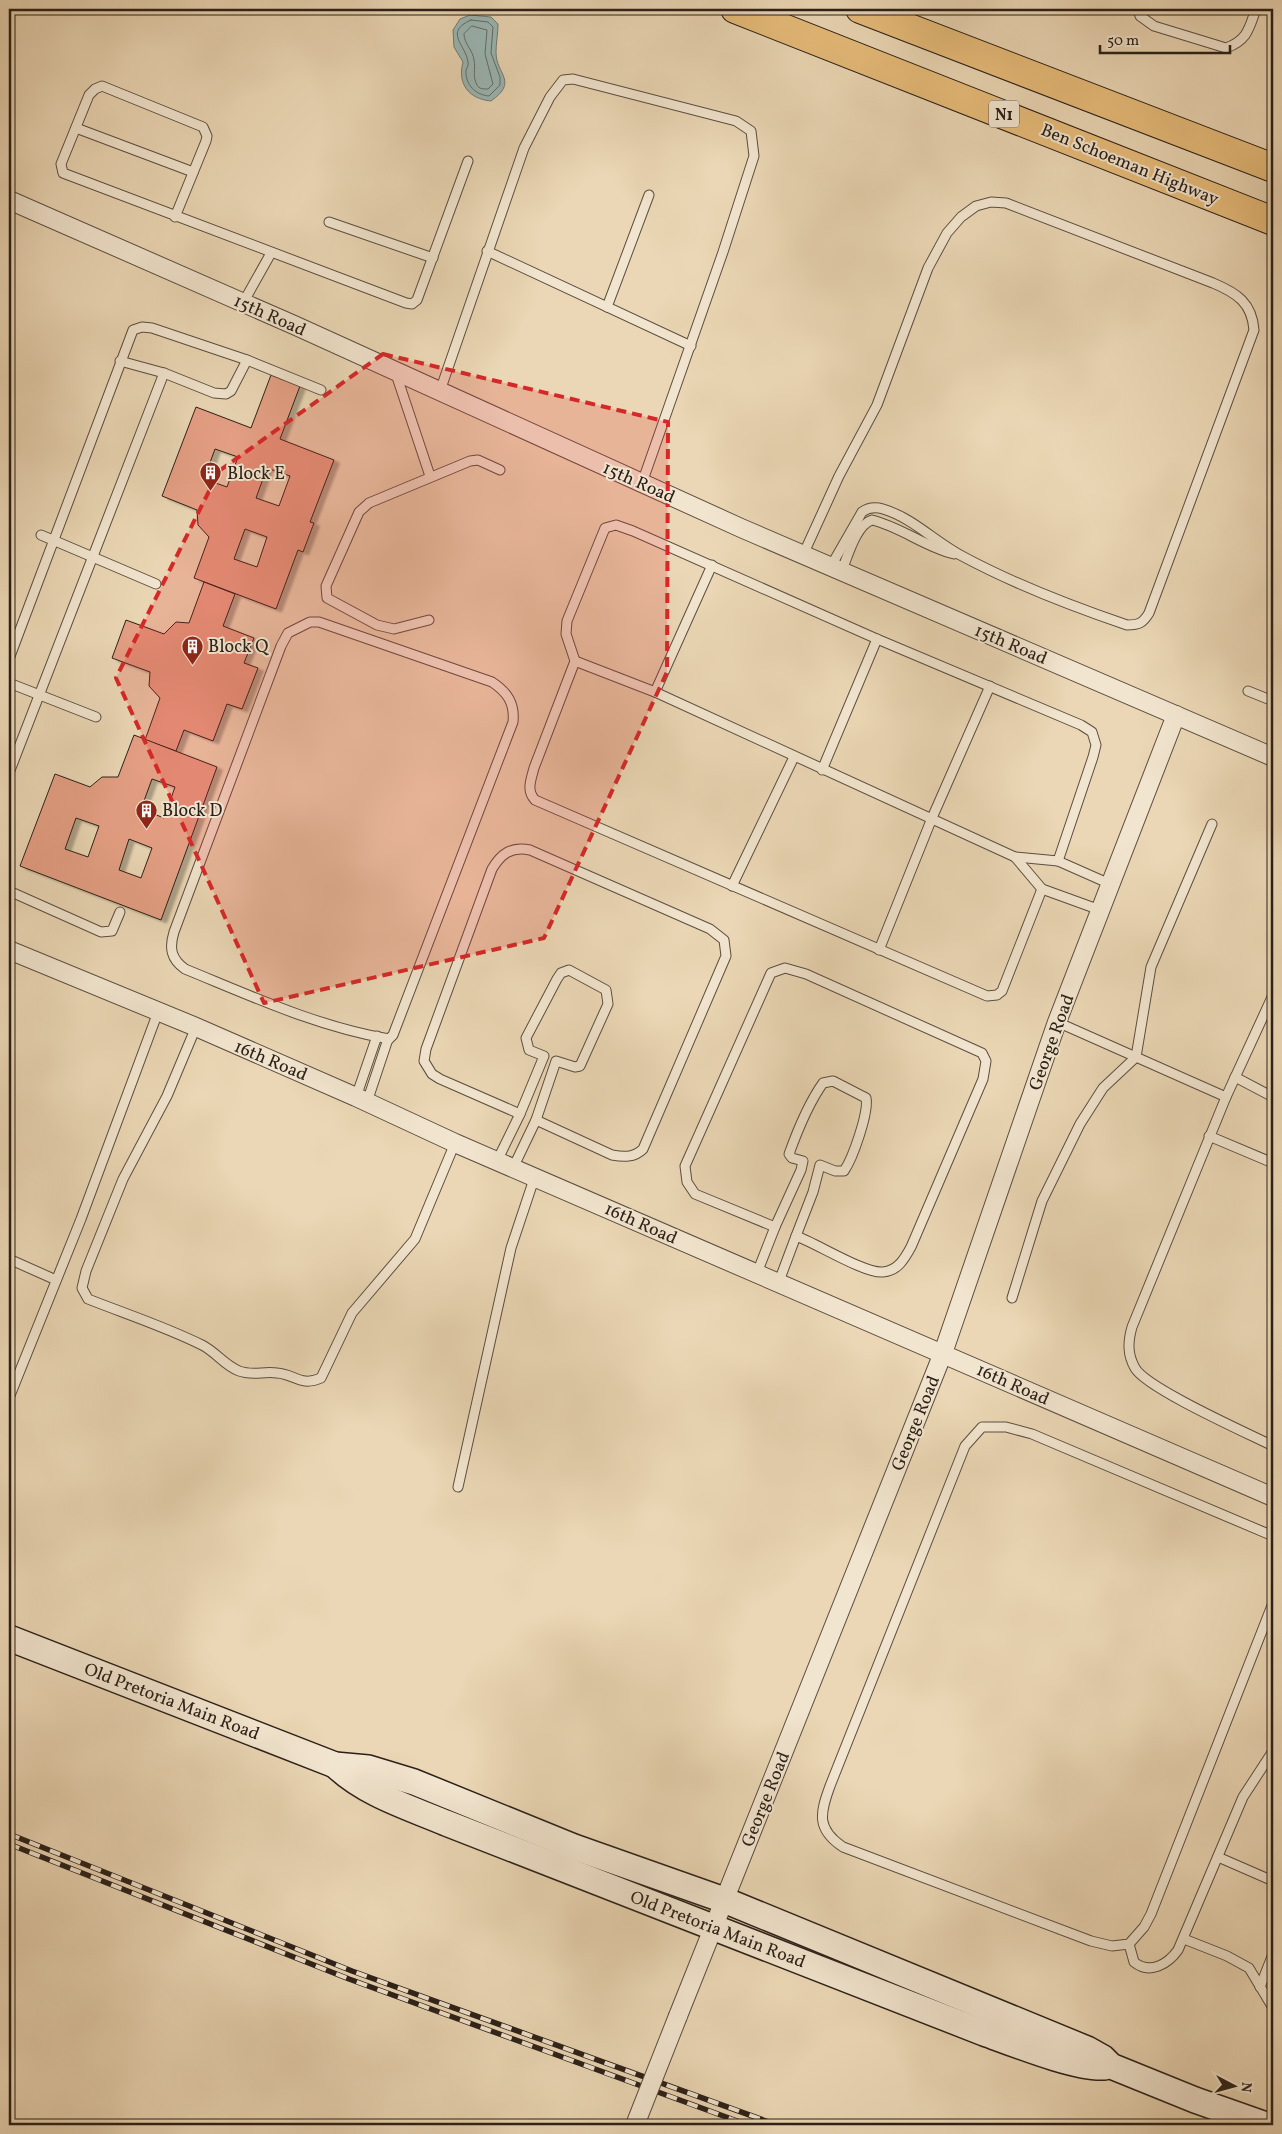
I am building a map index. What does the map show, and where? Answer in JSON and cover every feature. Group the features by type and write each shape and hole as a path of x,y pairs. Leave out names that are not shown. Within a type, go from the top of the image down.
{"highway":[{"name":"Ben Schoeman Highway","path":"735,9 1273,221"},
{"path":"860,9 1273,168"}],"main road":[{"name":"Old Pretoria Main Road","path":"9,1638 335,1765 368,1768 414,1782 574,1847 724,1900 1087,2049 1103,2058 1112,2066 1195,2100 1266,2125"},
{"name":"Old Pretoria Main Road","path":"335,1765 352,1780 366,1788 428,1815 984,2033 1061,2059 1098,2067 1112,2066"}],"street":[{"name":"15th Road","path":"9,200 440,391 642,484 803,555 1273,757"},
{"name":"George Road","path":"636,2125 943,1353 1057,1022 1176,715"},
{"name":"16th Road","path":"9,950 196,1027 497,1162 535,1176 778,1284 943,1353 1273,1497"}],"lane":[{"path":"1138,9 1140,16 1154,26 1226,48 1238,43 1247,34 1256,9"},
{"path":"440,391 524,148 550,97 563,80 573,79 736,121 751,131 754,156 691,346 642,484"},
{"path":"175,216 206,141 207,136 203,128 102,86 95,89 89,95 61,164 63,173 271,253 406,303 412,304 417,300 468,161"},
{"path":"76,128 193,172"},
{"path":"607,307 648,195"},
{"path":"803,555 839,476 877,405 928,268 947,233 961,217 976,206 991,202 1006,204 1213,282 1240,296 1249,307 1254,330 1149,613 1144,621 1137,625 1127,625 1046,594 962,556 904,517 882,508 871,508 862,512 855,521 836,568"},
{"path":"329,222 433,258"},
{"path":"487,251 691,346"},
{"path":"243,303 271,253"},
{"path":"9,659 131,332 136,328 146,326 247,360 321,390"},
{"path":"120,361 164,373 214,392 226,394 231,391 247,360"},
{"path":"395,371 430,476"},
{"path":"9,773 164,373"},
{"path":"429,620 394,629 377,625 327,598 326,586 358,512 369,503 430,476 470,461 478,460 500,470"},
{"path":"836,568 865,524 872,520 886,524 942,551 962,556"},
{"path":"1042,889 1008,980 1002,991 997,995 987,996 542,804 530,794 529,786 534,768 575,661 566,634 567,621 606,528 616,525 712,565 877,639 1081,725 1092,732 1095,739 1093,757 1058,861"},
{"path":"41,535 156,584"},
{"path":"655,692 712,565"},
{"path":"362,1100 388,1038 393,1035 513,722 514,714 508,695 492,682 328,625 310,622 288,633 281,646 174,932 171,945 172,953 175,960 185,969 284,1010 388,1038"},
{"path":"822,770 877,639"},
{"path":"575,661 655,692 1015,857 1058,861 1110,884"},
{"path":"9,683 96,717"},
{"path":"879,950 932,818 990,686"},
{"path":"1248,691 1273,701"},
{"path":"732,886 794,757"},
{"path":"1012,1298 1042,1201 1080,1124 1104,1088 1136,1057 1151,967 1212,824"},
{"path":"520,1114 440,1079 432,1074 424,1061 426,1049 492,869 502,854 520,848 530,850 710,929 719,935 726,947 726,956 657,1120 649,1138 638,1154 612,1155 536,1120"},
{"path":"1015,857 1042,889 1100,910"},
{"path":"9,890 101,932 112,931 120,912"},
{"path":"775,1228 695,1194 687,1182 685,1171 686,1161 771,973 785,968 806,974 982,1053 986,1061 983,1079 911,1247 900,1264 887,1271 880,1272 844,1259 796,1236"},
{"path":"569,970 606,990 608,999 580,1066 575,1067 544,1056 529,1050 526,1038 561,973 569,970"},
{"path":"1273,995 1209,1136 1132,1327 1128,1342 1135,1368 1153,1385 1273,1446"},
{"path":"9,1398 158,1012"},
{"path":"1057,1022 1226,1097"},
{"path":"196,1027 167,1096 123,1179 86,1271 82,1288 88,1299 204,1346 220,1360 239,1371 250,1374 277,1373 310,1382 321,1378 352,1313 415,1239 455,1143"},
{"path":"362,1100 377,1036"},
{"path":"497,1162 520,1114 544,1056"},
{"path":"514,1168 536,1120 556,1061"},
{"path":"1235,1077 1273,1096"},
{"path":"833,1081 860,1093 866,1098 867,1104 851,1158 844,1171 835,1172 820,1165 803,1161 790,1156 793,1142 823,1083 833,1081"},
{"path":"1209,1136 1273,1163"},
{"path":"756,1273 798,1180 803,1161"},
{"path":"778,1284 813,1192 820,1165"},
{"path":"458,1487 511,1248 535,1176"},
{"path":"9,1259 56,1280"},
{"path":"1273,1536 1032,1434 1006,1427 982,1427 965,1446 830,1786 822,1812 824,1826 831,1838 843,1847 1091,1942 1112,1946 1129,1944 1140,1932 1151,1914 1273,1603"},
{"path":"1129,1944 1134,1962 1145,1968 1154,1968 1169,1961 1184,1939 1243,1797 1273,1751"},
{"path":"1218,1856 1273,1881"},
{"path":"1184,1939 1240,1961 1254,1974 1260,1988 1273,2008"},
{"path":"1260,1988 1273,1954"}],"highlighted area":[{"path":"383,354 668,422 667,672 544,938 264,1003 116,678 219,471"}],"water":[{"path":"470,15 491,17 498,24 496,52 505,83 504,88 491,101 483,100 466,89 462,77 463,62 454,47 453,30 460,19"}],"building":[{"name":"Block E","path":"271,375 300,386 280,439 334,460 310,522 314,523 303,552 298,550 276,609 194,578 209,537 198,525 197,510 162,496 196,407 251,428","holes":["215,449 238,457 227,487 204,479","267,468 290,476 279,506 256,498","245,529 267,537 257,567 234,559"]},
{"name":"Block Q","path":"204,582 235,594 223,626 254,638 244,663 258,668 242,709 227,704 213,741 184,730 176,751 145,740 160,698 149,686 150,672 112,658 126,620 164,634 176,622 189,623"},
{"name":"Block D","path":"134,735 217,767 161,920 20,866 55,774 90,787 102,777 118,777","holes":["152,779 175,787 164,818 141,809","76,818 99,826 88,857 65,849","129,839 152,848 141,878 119,870"]}],"railway":[{"path":"9,1834 352,1971 777,2125"},
{"path":"9,1844 349,1979 748,2125"}],"place":[{"name":"Block E","path":"211,492"},
{"name":"Block Q","path":"192,665"},
{"name":"Block D","path":"146,829"}]}
